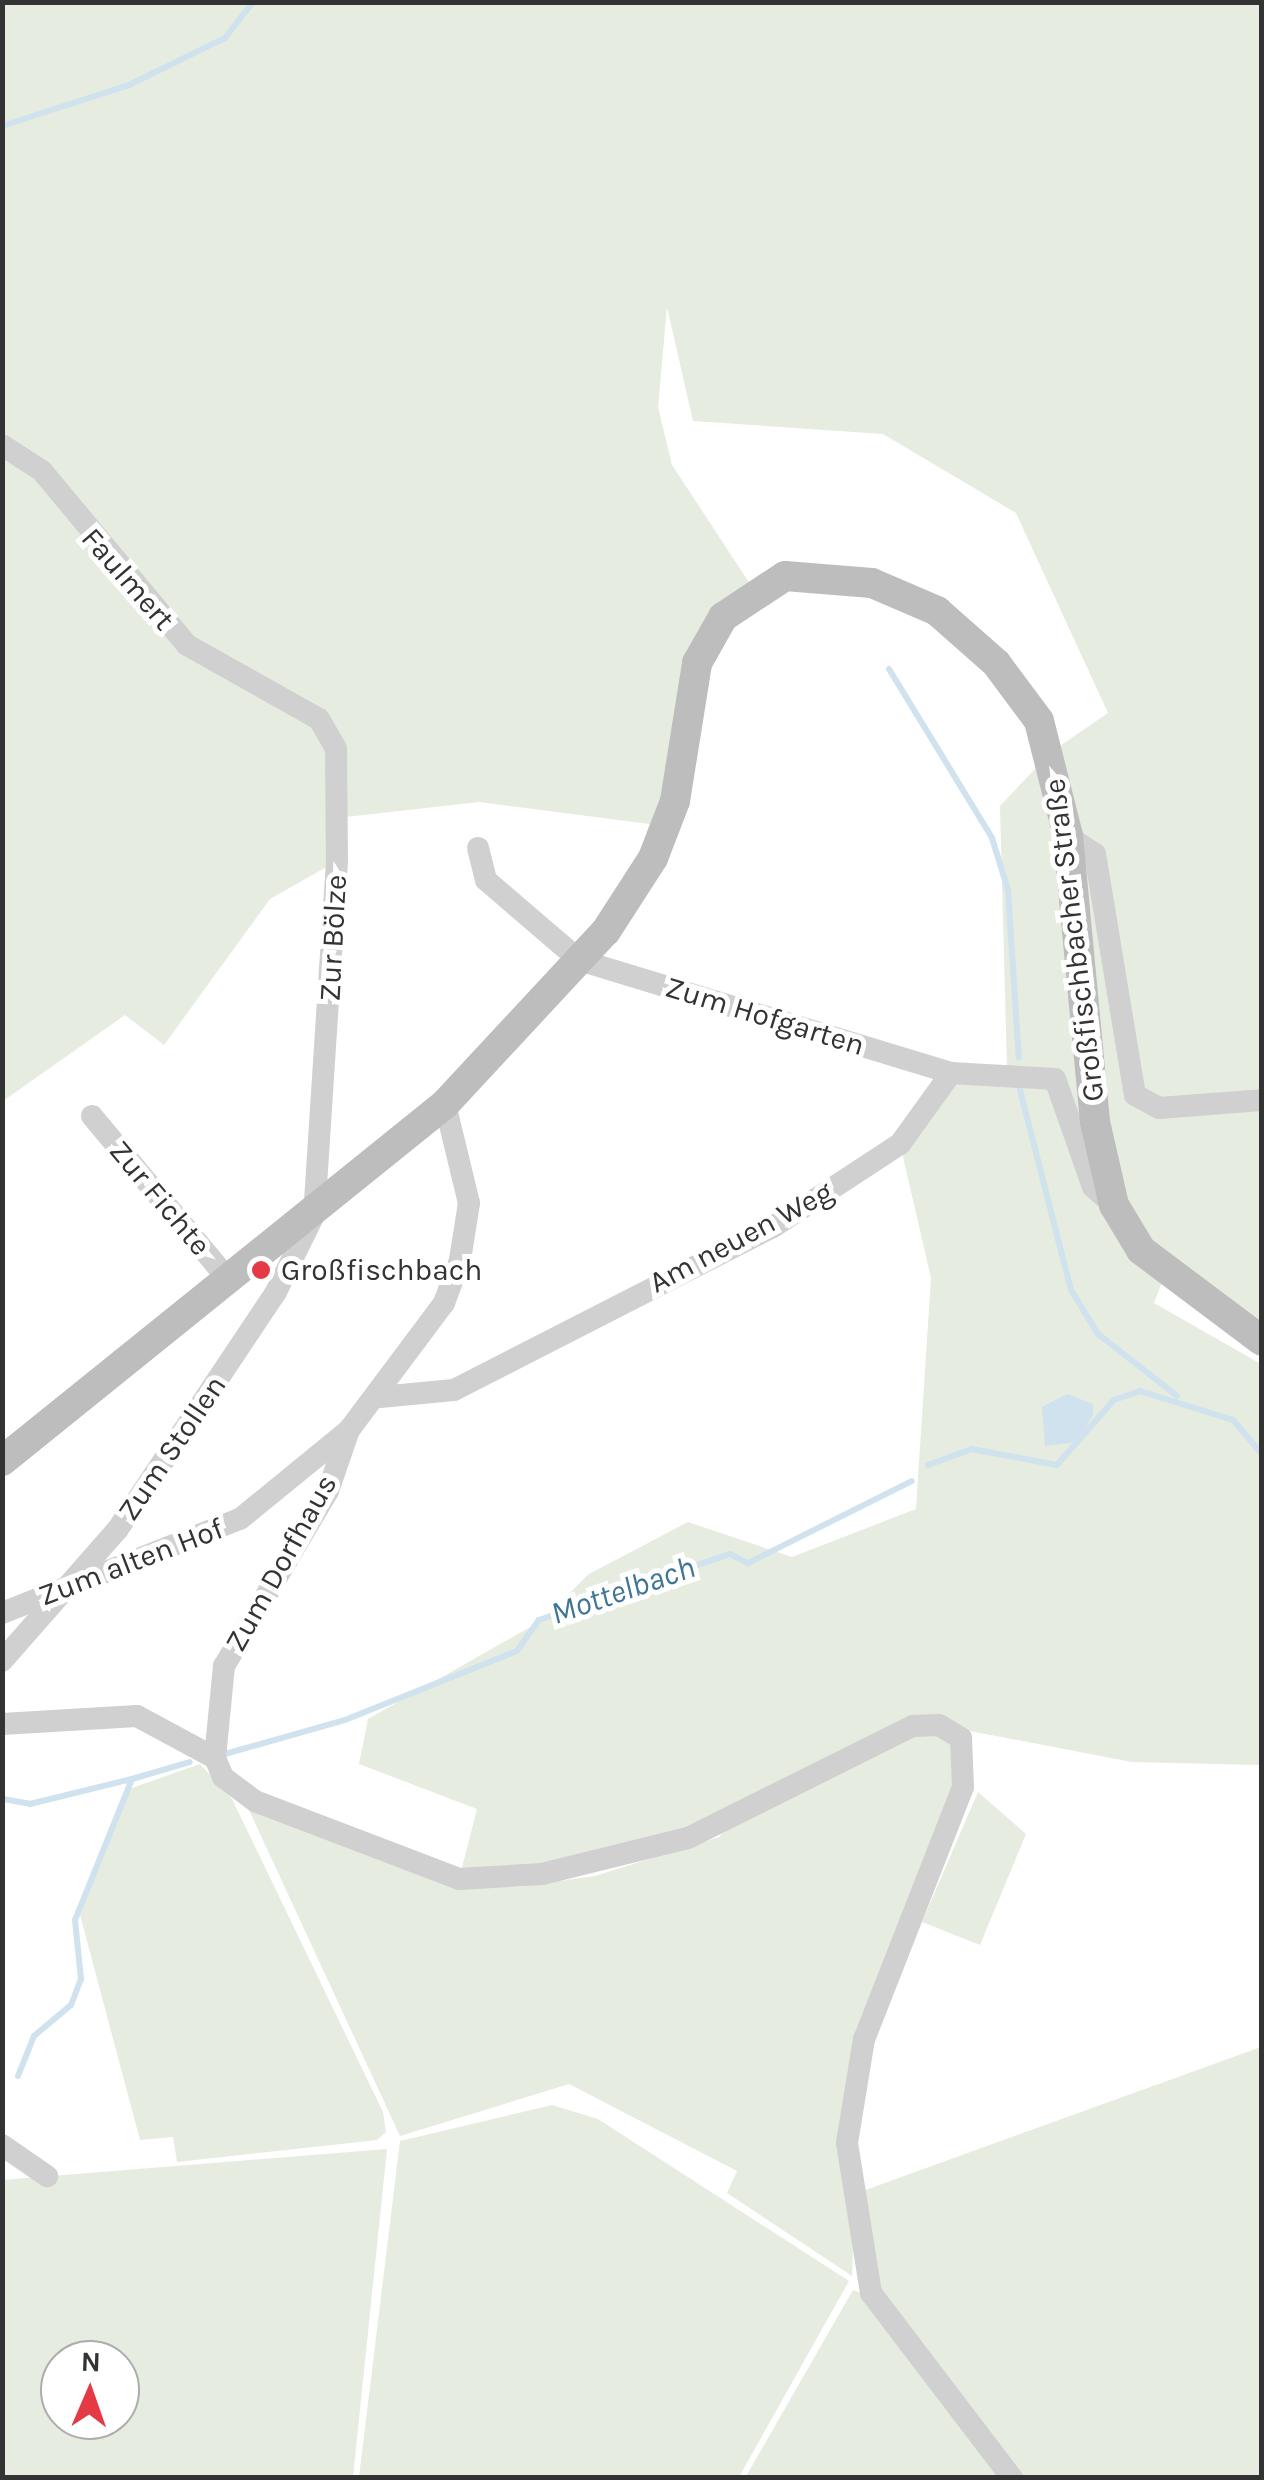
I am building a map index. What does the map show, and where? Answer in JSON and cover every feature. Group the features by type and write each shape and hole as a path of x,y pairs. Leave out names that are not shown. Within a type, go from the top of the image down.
{"main road":[{"name":"Großfischbacher Straße","path":"2,1461 314,1215 445,1104 578,960 653,858 674,801 697,663 723,616 784,576 872,583 937,611 996,663 1039,721 1068,836 1095,1122 1114,1205 1142,1250 1262,1340"}],"street":[{"name":"Faulmert","path":"2,445 42,471 187,645 274,690"},
{"name":"Zur Bölze","path":"274,690 319,719 336,749 314,1215"},
{"path":"1068,836 1094,854 1135,1095 1159,1108 1262,1100"},
{"path":"478,848 486,880 578,960"},
{"name":"Zum Hofgarten","path":"578,960 951,1073"},
{"path":"951,1073 1055,1079 1093,1187 1114,1205"},
{"name":"Am neuen Weg","path":"380,1397 454,1390 773,1226 900,1144 951,1073"},
{"name":"Zum Dorfhaus","path":"215,1758 224,1666 328,1491 348,1430 380,1397 444,1304 460,1260 469,1203 445,1104"},
{"name":"Zur Fichte","path":"92,1116 228,1279"},
{"name":"Zum Stollen","path":"2,1661 117,1530 276,1292 314,1215"},
{"name":"Zum alten Hof","path":"2,1613 240,1519 348,1430"},
{"path":"2,1724 137,1716 215,1758 255,1800 459,1878 542,1874 688,1838 913,1726 939,1725 961,1738 963,1787 864,2039 847,2144 871,2293 1012,2478"},
{"path":"2,2145 47,2176"}],"shaded area":[{"path":"3,3 1261,3 1261,1329 1169,1264 1154,1303 1261,1364 1261,1765 1132,1762 939,1725 688,1838 459,1879 477,1809 359,1764 368,1719 541,1621 589,1574 688,1522 792,1557 916,1509 931,1278 900,1144 951,1073 1007,1069 1000,806 1051,752 1108,713 1016,513 883,434 693,421 667,307 658,407 672,465 756,593 723,617 665,826 479,802 337,818 337,861 270,899 164,1045 125,1015 3,1101"},
{"path":"932,1734 949,1740 959,1771 860,2038 852,2276 727,2193 737,2171 569,2084 400,2136 249,1810 516,1887 595,1876 719,1837 734,1820 890,1741"},
{"path":"200,1764 232,1799 383,2112 386,2132 377,2140 177,2162 173,2137 140,2140 79,1911 129,1789"},
{"path":"978,1792 1026,1834 980,1945 922,1922"},
{"path":"1261,2047 1261,2477 1022,2477 876,2284 860,2192"},
{"path":"552,2105 598,2119 849,2281 739,2477 359,2477 400,2141"},
{"path":"387,2149 353,2477 3,2477 2,2180"},
{"path":"853,2290 864,2294 1005,2478 745,2478"}],"water":[{"path":"1067,1394 1093,1404 1093,1415 1077,1442 1045,1446 1042,1407"}],"waterway":[{"path":"2,126 129,85 225,38 253,2"},
{"path":"889,669 992,838 1008,890 1019,1058"},
{"path":"1020,1090 1071,1290 1098,1334 1177,1396"},
{"name":"Mottelbach","path":"928,1465 972,1449 1057,1465 1114,1400 1140,1391 1233,1420 1262,1454"},
{"name":"Mottelbach","path":"225,1754 345,1720 517,1651 539,1620 730,1554 748,1563 912,1481"},
{"name":"Mottelbach","path":"18,2076 34,2036 71,2005 81,1979 75,1920 132,1779 190,1762"},
{"path":"3,1799 30,1804 132,1779"}],"place":[{"name":"Großfischbach","path":"261,1270"}]}
